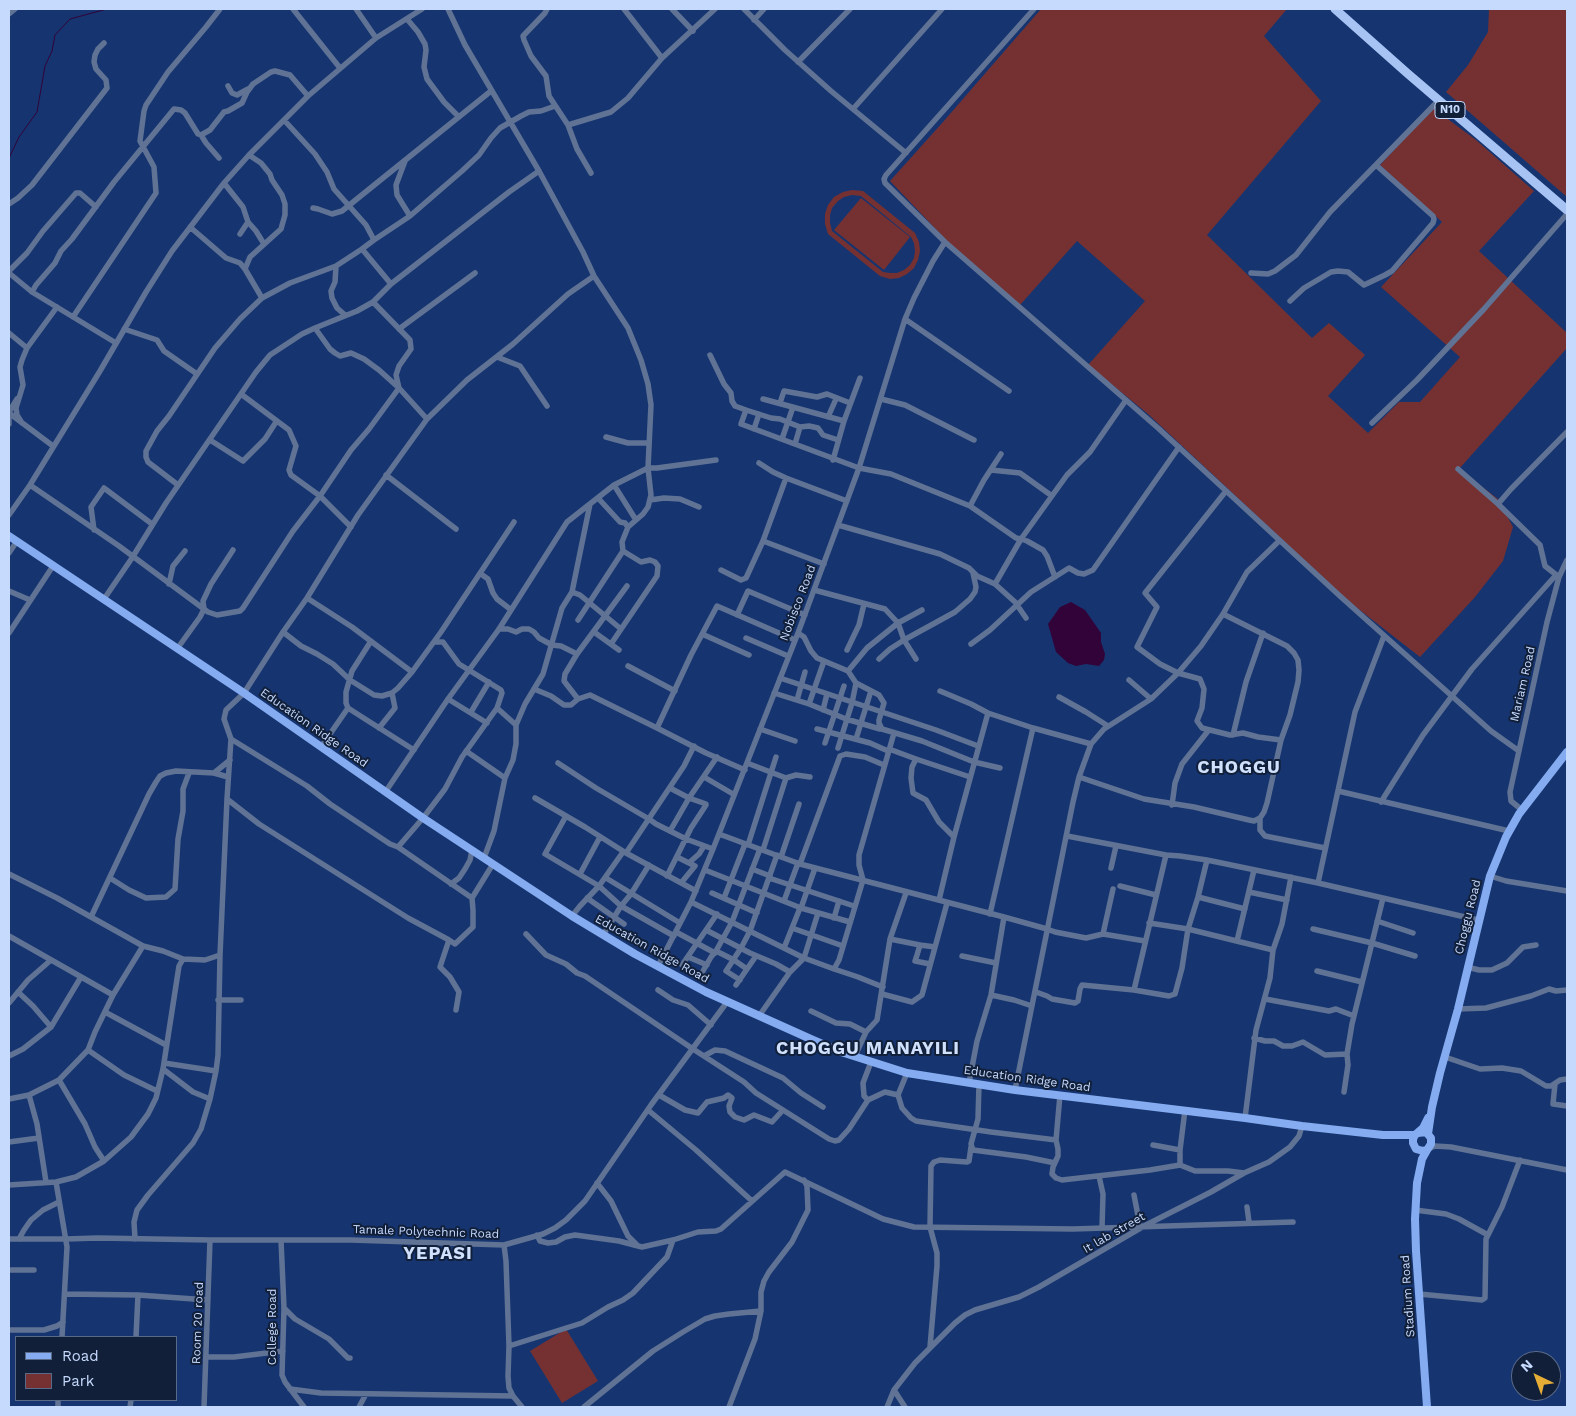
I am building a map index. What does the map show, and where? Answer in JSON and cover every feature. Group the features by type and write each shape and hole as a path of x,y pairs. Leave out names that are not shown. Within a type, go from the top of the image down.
{"highway":[{"name":"N10","path":"1335,9 1567,210"}],"main road":[{"name":"Education Ridge Road","path":"9,536 244,693 423,818 572,916 658,966 727,1002 827,1046 907,1074 1015,1090 1302,1126 1384,1135 1416,1134"},
{"name":"Choggu Road","path":"1416,1134 1423,1128 1432,1107 1490,876 1509,831 1522,810 1567,752"},
{"name":"Choggu Road","path":"1430,1136 1432,1107"},
{"path":"1423,1132 1430,1136 1431,1144 1427,1149 1423,1151 1415,1148 1413,1139 1416,1134 1423,1132"},
{"name":"Education Ridge Road","path":"1384,1135 1405,1141 1415,1148"},
{"name":"Stadium Road","path":"1415,1148 1417,1183 1415,1210 1416,1251 1427,1407"},
{"name":"Stadium Road","path":"1417,1183 1423,1155 1427,1149"}],"street":[{"path":"9,14 15,9"},
{"path":"73,317 155,196 154,167 142,147 140,137 144,111 168,72 220,9"},
{"path":"293,9 340,68"},
{"path":"356,9 376,38"},
{"path":"9,513 30,485 146,292 190,227 224,183 308,96 376,38 422,9"},
{"path":"448,9 465,45 539,171 594,276 628,328 648,384 651,405 648,468 651,495 648,507 628,527 622,542 623,552 578,620"},
{"path":"546,9 545,13 523,36 531,56 546,76 549,96 568,125 577,150 590,173"},
{"path":"624,9 662,58"},
{"path":"672,9 693,31"},
{"path":"568,125 611,112 628,98 662,58 715,9"},
{"path":"744,9 830,91 906,153"},
{"path":"754,20 764,9"},
{"path":"798,62 850,9"},
{"path":"853,108 942,9"},
{"path":"1034,9 886,175 885,183 946,242 1179,447 1384,636 1491,731 1519,751"},
{"path":"407,19 425,44 424,67 427,79 444,102 459,117"},
{"path":"9,204 32,184 107,88 106,80 96,69 94,62 94,55 104,43"},
{"path":"201,135 210,130 224,112 242,103 253,84 275,71 290,75 308,96"},
{"path":"228,86 232,93 237,95 250,88"},
{"path":"313,208 332,214 338,213 350,206 491,92"},
{"path":"1251,273 1268,274 1296,255 1330,212 1439,100"},
{"path":"178,485 148,462 146,451 215,348 240,319 262,298 290,284 336,266 410,216 479,155 500,128 529,112 541,111 555,106"},
{"path":"32,292 55,263 61,251 72,240 170,113 178,109 185,113 198,134 201,135 219,158"},
{"path":"284,120 315,154 327,172 334,189 366,225 374,240"},
{"path":"245,269 250,257 281,229 285,215 285,204 282,195 270,174 261,163 249,155"},
{"path":"405,161 396,185 397,195 410,216"},
{"path":"1290,301 1304,288 1331,272 1348,272 1364,285 1385,275 1392,271 1433,223 1433,216 1376,166"},
{"path":"104,600 178,485 256,372 270,355 302,334 357,311 373,302 392,284 479,215 539,171"},
{"path":"224,183 243,207 248,222 264,244"},
{"path":"96,207 80,193 76,192 27,253 9,272 32,292 116,343"},
{"path":"1372,423 1417,380 1484,309 1567,214"},
{"path":"240,234 248,222"},
{"path":"190,227 226,258 240,263 262,298"},
{"name":"Nobisco Road","path":"658,966 691,902 703,869 714,849 798,633 859,468 905,319 914,298 946,242"},
{"path":"362,249 392,284"},
{"path":"336,266 335,282 331,291 332,298 337,308 345,315"},
{"path":"399,329 475,273"},
{"path":"135,1239 134,1222 137,1210 193,1143 201,1129 216,1071 231,739 224,715 226,710 244,693 351,527 427,419 467,380 568,294 594,276"},
{"path":"30,485 119,546 132,558 204,609 217,615 240,611 293,531 320,496 351,450 369,430 399,388 396,375 411,350 410,340 373,302"},
{"path":"22,423 16,411 23,385 20,367 27,348 56,307"},
{"path":"905,319 1009,391"},
{"path":"315,328 335,353 340,356 351,353 364,358 399,388 427,419"},
{"path":"124,329 156,340 164,352 197,374"},
{"path":"9,333 27,348"},
{"path":"710,355 724,384 731,393 735,406 800,427 818,428 823,435 838,440"},
{"path":"496,357 520,366 547,406"},
{"path":"833,460 844,421 860,378"},
{"path":"780,403 784,390 817,397 827,394 850,403"},
{"path":"241,394 289,430 296,446 289,470 291,476 320,496 351,527"},
{"path":"9,424 9,414 14,403 19,398"},
{"path":"763,399 844,421"},
{"path":"828,417 836,399"},
{"path":"881,399 904,405 974,440"},
{"path":"994,584 1021,539 1067,476 1090,452 1126,400"},
{"path":"782,439 793,406"},
{"path":"746,410 741,424 833,460 859,468 891,474 970,506 1016,538 1027,540 1043,550 1055,577"},
{"path":"9,414 53,446"},
{"path":"754,429 759,414"},
{"path":"210,440 243,461 265,439 276,422"},
{"path":"794,444 800,427"},
{"path":"1498,504 1567,432"},
{"path":"606,437 628,443 649,443"},
{"path":"971,644 990,630 1031,592 1069,568 1084,574 1094,570 1179,447"},
{"path":"970,506 1001,454"},
{"path":"386,791 448,699 499,629 567,522 614,485 648,468 716,460"},
{"path":"760,463 786,478 847,500"},
{"path":"1381,802 1423,735 1483,656 1557,576 1546,566 1540,545 1498,504 1458,469"},
{"path":"991,470 1020,473 1052,496"},
{"path":"386,475 456,529"},
{"path":"721,570 741,580 746,578 763,540 786,478"},
{"path":"614,485 636,520"},
{"path":"94,530 91,507 104,488 152,524"},
{"path":"1226,491 1144,593 1157,607 1138,647 1160,664 1178,673 1200,679 1204,690 1197,721 1202,728 1208,731 1233,735 1243,733 1281,740"},
{"path":"598,498 620,522 625,523 628,527"},
{"path":"650,500 664,498 680,499 699,508"},
{"path":"484,858 494,831 505,778 516,744 516,725 525,704 542,674 562,608 572,592 590,504"},
{"path":"283,632 301,646 333,664 350,680 374,695 382,696 392,693 412,672 442,632 514,522"},
{"path":"838,525 940,554 994,584 1017,604 1026,618"},
{"path":"763,540 824,564"},
{"path":"1015,1090 1079,777 1091,744 1108,726 1151,699 1178,673 1201,646 1224,614 1247,572 1279,540"},
{"path":"9,553 17,541"},
{"path":"177,649 200,617 204,609 203,602 211,584 233,550"},
{"path":"169,584 173,566 185,551"},
{"path":"611,644 657,576 658,566 655,562 650,560 640,562 623,552"},
{"name":"Mariam Road","path":"1522,810 1510,801 1510,792 1557,576 1567,560"},
{"path":"9,633 53,566"},
{"path":"879,659 904,640 955,612 970,599 976,587 973,573"},
{"path":"481,574 488,579 497,599 510,609"},
{"path":"578,698 564,681 564,674 627,586"},
{"path":"814,590 885,609 898,623 904,640 916,659"},
{"path":"9,591 30,600"},
{"path":"737,615 748,591 805,614"},
{"path":"572,592 580,595 621,629"},
{"path":"307,598 371,641 412,672"},
{"path":"847,650 859,625 864,604"},
{"path":"657,728 717,606 795,640"},
{"path":"848,671 867,648 898,623 922,610"},
{"path":"1079,777 1144,799 1194,807 1254,821 1260,818 1267,803 1281,740 1290,715 1298,682 1298,660 1287,646 1224,614"},
{"path":"499,629 508,629 516,632 522,629 529,629 538,638 577,654"},
{"path":"398,847 445,789 466,750 497,708 502,693 502,690 459,664 443,642 442,632"},
{"path":"594,632 619,650"},
{"path":"798,633 804,637 811,652 817,658 848,671 856,683 879,695 884,703 878,724 882,729"},
{"path":"1233,735 1246,682 1263,633"},
{"path":"702,634 749,655"},
{"path":"1318,883 1355,712 1384,636"},
{"path":"746,638 788,656"},
{"path":"371,641 352,670 346,698 348,708 414,750"},
{"path":"434,642 443,642"},
{"path":"809,704 824,661"},
{"path":"628,666 675,691"},
{"path":"797,700 805,672"},
{"path":"780,678 946,733 978,746"},
{"path":"1129,680 1151,699"},
{"path":"471,712 489,682"},
{"path":"838,748 856,683"},
{"path":"825,743 844,686"},
{"path":"534,689 551,696 564,706 571,705 578,698 590,695 745,770"},
{"path":"940,691 972,704 988,713 1091,744"},
{"path":"774,692 809,704 846,720 922,741 974,762 1000,768"},
{"path":"379,728 395,708 392,693"},
{"path":"823,710 827,694"},
{"path":"856,739 870,694"},
{"path":"1059,697 1108,726"},
{"path":"448,699 487,724"},
{"path":"321,747 348,708"},
{"path":"497,708 516,725"},
{"path":"939,900 954,836 988,713"},
{"path":"990,914 1033,728"},
{"path":"760,729 795,742"},
{"path":"817,729 856,739 967,776"},
{"path":"1172,804 1175,783 1182,764 1208,731"},
{"path":"834,969 839,960 854,906 864,880 859,865 859,855 894,733"},
{"path":"231,739 307,786 472,898"},
{"path":"572,916 606,878 670,788 694,746"},
{"path":"466,750 505,778"},
{"path":"784,901 840,756 846,754 884,765"},
{"path":"670,831 716,757"},
{"path":"724,898 747,844 776,757"},
{"path":"214,772 230,760"},
{"path":"916,760 912,767 913,793 926,800 939,822 954,836"},
{"path":"747,763 786,778 796,775 810,777"},
{"path":"558,764 656,824 686,839 714,849"},
{"path":"91,917 160,776 176,772 214,772 228,777"},
{"path":"110,878 146,898 166,897 175,889 178,839 184,811 183,789 189,773"},
{"path":"704,776 732,794"},
{"path":"703,971 716,952 732,922 752,869 762,850 786,778"},
{"path":"667,876 706,805 670,788"},
{"path":"1338,790 1381,802 1509,831"},
{"path":"535,798 624,852 696,891"},
{"path":"227,799 259,824 408,918 455,944 473,927 474,910 472,898 493,864"},
{"path":"756,956 738,983 726,971 750,931 769,877 799,804"},
{"path":"566,816 545,854 599,886 621,906 675,934 734,960 747,970"},
{"path":"1260,818 1260,830 1266,836 1325,848"},
{"path":"719,834 799,864 1055,932 1082,938 1103,934 1145,941"},
{"path":"1067,836 1166,855 1207,860 1318,883 1478,920"},
{"path":"580,874 600,837"},
{"path":"681,883 704,846"},
{"path":"1111,868 1116,846"},
{"path":"451,884 459,878 470,860 472,850"},
{"path":"1134,990 1166,855"},
{"path":"677,857 800,908 850,922"},
{"path":"1036,992 1060,1002 1077,1003 1082,985 1134,990 1169,996 1175,994 1182,968 1188,929 1207,860"},
{"path":"603,935 649,865"},
{"path":"784,948 815,868"},
{"path":"752,869 791,885 854,906"},
{"path":"1237,941 1254,870"},
{"path":"9,874 144,946 183,959 205,960 220,956"},
{"path":"1490,876 1506,881 1567,891"},
{"path":"606,878 680,923"},
{"path":"1245,1118 1254,1038 1270,978 1273,950 1282,924 1291,878"},
{"path":"1120,886 1156,895"},
{"path":"1103,934 1113,889"},
{"path":"1249,892 1286,900"},
{"path":"712,893 757,913"},
{"path":"855,1056 866,1032 877,1020 890,940 906,893"},
{"path":"1198,897 1245,909"},
{"path":"588,898 624,924"},
{"path":"1344,1092 1348,1065 1346,1054 1383,898"},
{"path":"834,918 839,901"},
{"path":"691,902 804,958 883,987"},
{"path":"882,994 912,1002 920,998 924,992 947,903"},
{"path":"759,1016 790,972 804,958 818,913"},
{"path":"682,965 716,914"},
{"path":"969,1082 977,1041 991,995 1004,917"},
{"path":"1377,921 1413,932"},
{"path":"1149,923 1188,929 1273,950"},
{"path":"792,928 843,946"},
{"path":"1313,929 1372,943 1415,956"},
{"path":"706,930 790,972"},
{"path":"526,934 546,955 566,964 577,973 585,976 744,1082 756,1093 829,1139 839,1140 849,1129 868,1100 885,1092 898,1095"},
{"path":"9,936 113,995"},
{"path":"449,940 440,967 459,992 456,1010"},
{"path":"890,940 935,947"},
{"path":"920,945 916,960 930,964"},
{"path":"1467,968 1492,970 1507,963 1523,947 1536,945"},
{"path":"9,1099 29,1095 59,1080 88,1050 113,995 144,946"},
{"path":"688,956 707,964"},
{"path":"962,956 996,963"},
{"path":"9,1186 56,1182 76,1178 104,1162 132,1136 148,1114 156,1098 179,966 183,959"},
{"path":"9,1003 28,980 51,960"},
{"path":"1317,971 1362,982"},
{"path":"9,1056 23,1049 51,1027 81,977"},
{"path":"1458,1009 1486,1008 1549,989 1556,991 1567,990"},
{"path":"658,990 673,1000 688,1005 711,1025"},
{"path":"18,992 51,1027"},
{"path":"991,995 1032,1006"},
{"path":"1265,999 1329,1011 1336,1010 1354,1016"},
{"path":"218,1000 241,1000"},
{"name":"Tamale Polytechnic Road","path":"9,1239 351,1240 504,1245 537,1235 555,1228 585,1201 648,1110 727,1002"},
{"path":"811,1011 836,1023 850,1024 866,1032"},
{"path":"105,1012 166,1045"},
{"path":"1254,1038 1274,1041 1283,1046 1292,1046 1306,1042 1325,1055 1346,1054"},
{"path":"88,1050 124,1074 157,1091"},
{"path":"704,1056 714,1050 725,1051 784,1078 801,1093 823,1107"},
{"path":"1445,1057 1480,1069 1502,1068 1521,1071 1546,1086 1552,1086 1560,1080 1567,1078"},
{"path":"868,1100 864,1096 863,1083 871,1062"},
{"path":"163,1066 216,1071"},
{"path":"163,1066 193,1092 210,1099"},
{"path":"907,1074 898,1095 902,1108 911,1118 975,1130 1056,1140"},
{"path":"59,1080 86,1124 95,1147 104,1162"},
{"path":"930,1347 937,1266 937,1253 930,1227 932,1164 940,1160 969,1161 978,1119 979,1084"},
{"path":"1555,1084 1553,1104 1567,1106"},
{"path":"29,1095 33,1106 46,1182"},
{"path":"659,1095 685,1110 698,1113 707,1102 724,1098 728,1095 732,1098 729,1106 730,1112 735,1117 744,1120 754,1115 772,1122 784,1110"},
{"path":"1060,1095 1056,1140 1058,1156 1052,1174 1056,1178 1062,1180 1099,1176 1180,1164 1195,1171 1244,1173"},
{"path":"648,1110 690,1144 752,1201"},
{"path":"1180,1164 1184,1110"},
{"name":"It lab street","path":"887,1407 894,1390 915,1363 955,1323 970,1312 1026,1294 1142,1226 1269,1162 1283,1153 1299,1136 1302,1126"},
{"path":"1430,1136 1451,1147"},
{"path":"9,1142 39,1138"},
{"path":"1153,1145 1180,1150"},
{"path":"1427,1149 1435,1146 1451,1147 1567,1170"},
{"path":"972,1147 976,1151 1026,1157 1055,1163"},
{"path":"1415,1210 1460,1218 1488,1235 1502,1207 1520,1160"},
{"path":"537,1235 540,1241 548,1243 575,1235 619,1241 642,1247 698,1232 721,1230 785,1172 883,1219 914,1227 1038,1229 1293,1222"},
{"path":"1099,1176 1103,1194 1102,1228"},
{"path":"730,1407 755,1339 761,1312 761,1292 764,1281 792,1242 808,1210 804,1180"},
{"path":"56,1182 67,1247 62,1336"},
{"path":"597,1184 611,1201 628,1236 638,1246"},
{"path":"1134,1194 1142,1226"},
{"path":"20,1239 31,1220 43,1210 60,1202"},
{"path":"1246,1207 1249,1222"},
{"name":"Stadium Road","path":"1419,1294 1484,1299 1486,1294 1486,1239 1488,1235"},
{"name":"Room 20 road","path":"204,1407 210,1240"},
{"name":"College Road","path":"281,1240 284,1308 282,1375 304,1407"},
{"path":"509,1346 582,1323 633,1294 667,1257 673,1240"},
{"path":"504,1245 509,1388 522,1407"},
{"path":"9,1270 34,1270"},
{"path":"65,1294 138,1295 208,1300"},
{"path":"136,1336 138,1295"},
{"path":"284,1308 307,1328 329,1339 350,1358"},
{"path":"584,1407 653,1351 705,1320 715,1316 761,1312"},
{"path":"9,1330 44,1330 54,1328 63,1322"},
{"path":"206,1357 234,1357 283,1351"},
{"path":"290,1389 321,1393 513,1396"},
{"path":"894,1390 905,1407"},
{"path":"359,1407 366,1394"}],"green space":[{"path":"1041,9 1287,9 1264,36 1321,101 1207,235 1312,338 1329,323 1365,355 1328,396 1368,433 1399,402 1420,402 1460,357 1381,287 1442,222 1380,165 1433,108 1476,140 1534,191 1479,251 1567,333 1567,348 1459,469 1498,499 1513,527 1503,561 1475,597 1420,657 1347,600 1148,414 1088,365 1145,301 1077,241 1020,305 950,244 890,181"},
{"path":"1489,9 1567,9 1567,197 1446,92 1468,65 1488,32"},
{"path":"852,190 863,191 915,233 920,251 914,268 907,274 899,278 890,279 880,276 828,234 825,214 828,205 834,197","holes":["852,195 861,196 911,237 914,243 914,258 904,270 897,273 883,272 832,231 830,223 832,208 844,197"]},
{"path":"861,198 910,237 884,270 834,230"},
{"path":"566,1329 598,1381 562,1403 530,1351"}],"shaded area":[{"path":"1071,602 1085,610 1101,633 1101,642 1105,654 1104,660 1099,666 1086,664 1076,666 1068,663 1056,652 1048,624 1060,607"}],"waterway":[{"path":"9,158 19,137 37,112 45,66 52,51 55,35 70,19 107,9"}],"district":[{"name":"CHOGGU","path":"1239,768"},
{"name":"CHOGGU MANAYILI","path":"868,1049"},
{"name":"YEPASI","path":"438,1254"}]}
